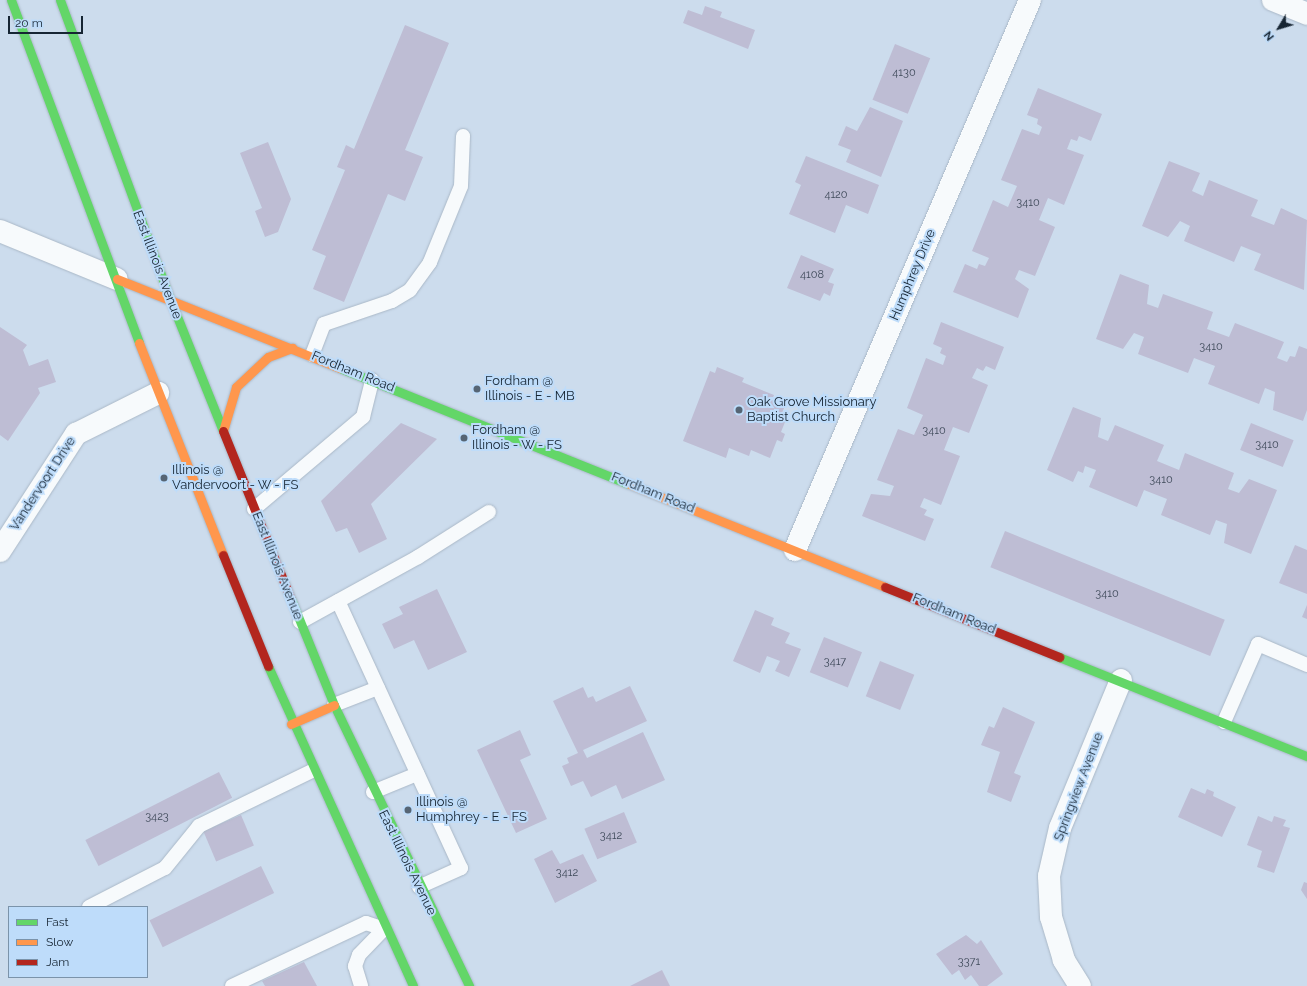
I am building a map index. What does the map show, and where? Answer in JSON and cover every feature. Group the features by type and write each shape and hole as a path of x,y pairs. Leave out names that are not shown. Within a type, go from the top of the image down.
{"main road":[{"path":"11,0 117,279 158,393 291,724 384,929 413,986"},
{"name":"East Illinois Avenue","path":"60,0 170,299 334,705 373,792 469,986"},
{"name":"Fordham Road","path":"117,279 312,355 1307,756"},
{"path":"223,431 236,387 268,357 292,348"},
{"path":"291,724 334,705"}],"street":[{"name":"Humphrey Drive","path":"795,550 1030,0"},
{"path":"1273,0 1307,14"},
{"name":"Fordham Road","path":"0,231 117,279"},
{"name":"Vandervoort Drive","path":"0,551 76,434 158,393"},
{"name":"Springview Avenue","path":"1080,986 1064,960 1051,917 1050,876 1060,828 1121,680"}],"lane":[{"path":"312,355 324,324 392,301 410,290 430,262 461,186 463,136"},
{"path":"254,509 363,417 372,380"},
{"path":"300,622 418,557 489,512"},
{"path":"338,601 461,868 419,887"},
{"path":"1224,722 1258,644 1307,665"},
{"path":"334,705 378,688"},
{"path":"91,906 165,868 199,826 312,771"},
{"path":"373,792 417,774"},
{"path":"232,986 359,924 366,922 384,929 359,955 356,966 361,986"}],"building":[{"path":"705,6 722,12 720,17 755,30 748,49 683,23 688,10 702,15"},
{"path":"405,25 449,43 405,150 423,157 405,201 388,194 344,302 313,289 326,256 312,250 345,170 337,167 346,145 354,149"},
{"path":"895,44 930,58 908,114 873,100"},
{"path":"1038,88 1102,114 1091,141 1079,136 1077,141 1071,139 1067,149 1084,155 1064,205 1048,198 1039,220 1055,227 1035,276 1019,270 1015,279 1029,289 1018,318 953,292 965,264 977,269 979,264 985,266 989,258 972,251 993,200 1008,207 1017,186 1001,180 1022,129 1039,135 1042,127 1037,124 1038,119 1027,115"},
{"path":"870,107 903,121 881,177 846,162 851,150 838,145 846,126 857,131"},
{"path":"268,142 291,199 278,232 265,237 255,211 262,208 240,153"},
{"path":"806,156 879,185 868,214 846,205 835,233 789,214 801,185 795,182"},
{"path":"1169,161 1200,173 1192,191 1203,196 1209,180 1258,200 1251,216 1274,225 1281,208 1307,220 1304,290 1254,270 1261,254 1241,246 1234,262 1184,241 1190,226 1180,221 1168,237 1142,226"},
{"path":"801,255 834,269 828,282 834,284 830,296 824,293 820,301 787,288"},
{"path":"1120,274 1149,285 1147,304 1158,308 1163,294 1213,312 1207,329 1229,337 1235,323 1284,342 1277,358 1287,362 1290,356 1295,357 1299,346 1307,349 1307,410 1303,421 1273,410 1275,392 1265,388 1259,404 1208,384 1215,366 1194,358 1188,373 1138,354 1144,337 1134,333 1123,349 1096,339"},
{"path":"941,322 1004,347 995,370 986,366 983,371 977,368 972,378 988,385 969,433 953,427 944,450 960,456 941,505 924,498 920,507 927,510 924,515 934,519 925,541 862,516 871,494 890,496 894,486 877,480 898,429 914,435 923,415 907,408 926,358 943,365 946,356 940,353 942,348 933,344"},
{"path":"0,327 27,345 23,350 29,366 48,359 56,382 38,388 40,393 8,441 0,435"},
{"name":"Oak Grove Missionary Baptist Church","path":"717,367 744,378 742,382 774,395 772,400 785,406 781,415 787,417 781,432 785,434 782,442 777,440 770,458 751,450 749,456 729,448 726,458 683,441 710,371 715,373"},
{"path":"1073,407 1101,418 1098,437 1108,441 1115,425 1164,445 1157,461 1179,470 1185,453 1234,473 1228,489 1239,493 1249,479 1277,490 1251,554 1224,543 1227,524 1216,520 1210,535 1161,515 1167,499 1144,490 1137,507 1089,487 1096,470 1085,466 1083,473 1078,471 1073,482 1047,470"},
{"path":"401,423 437,439 371,504 387,539 359,553 347,528 336,532 321,501"},
{"path":"1251,423 1294,440 1283,467 1240,450"},
{"path":"1005,531 1225,620 1210,656 990,567"},
{"path":"1295,545 1307,550 1307,594 1279,583"},
{"path":"437,589 467,652 428,670 414,640 394,649 382,624 403,614 399,607"},
{"path":"1307,605 1307,619 1302,617"},
{"path":"755,610 774,618 771,625 790,633 785,643 801,649 789,677 775,671 780,661 767,656 760,673 733,661"},
{"path":"824,637 862,652 848,688 810,672"},
{"path":"880,661 914,675 900,710 866,696"},
{"path":"630,686 647,721 583,750 587,758 643,732 665,780 622,799 616,785 591,797 583,781 571,786 562,766 569,763 567,758 578,753 553,701 583,687 588,698 593,696 596,702"},
{"path":"1003,707 1035,722 1014,773 1021,776 1011,802 987,792 1000,752 981,745 989,726 994,728"},
{"path":"520,730 531,755 520,760 547,819 516,833 477,750"},
{"path":"219,772 232,798 99,866 85,840"},
{"path":"1191,788 1205,794 1207,789 1214,792 1213,796 1236,807 1222,837 1178,817"},
{"path":"624,812 637,842 597,859 584,829"},
{"path":"241,815 254,845 216,861 203,831"},
{"path":"1258,816 1272,822 1274,816 1286,820 1283,826 1290,828 1274,873 1257,867 1262,851 1247,845"},
{"path":"552,850 560,864 583,854 597,881 555,903 534,859"},
{"path":"261,866 274,893 163,947 150,920"},
{"path":"1304,882 1307,883 1307,899 1301,890"},
{"path":"966,935 977,944 981,940 1003,974 987,986 979,986 971,975 965,980 959,970 952,975 936,954"},
{"path":"304,962 317,986 265,986 262,981"},
{"path":"662,970 670,986 630,986"}],"traffic: fast":[{"path":"11,0 139,343"},
{"path":"60,0 170,299 223,431"},
{"path":"340,368 629,484"},
{"path":"291,599 334,705 469,986"},
{"path":"1059,657 1307,756"},
{"path":"268,666 413,986"}],"traffic: slow":[{"path":"117,279 340,368"},
{"path":"139,343 223,555"},
{"path":"223,431 236,387 268,357 292,348"},
{"path":"629,484 885,587"},
{"path":"291,724 334,705"}],"traffic: jam":[{"path":"223,431 291,599"},
{"path":"223,555 268,666"},
{"path":"885,587 1059,657"}],"place":[{"name":"Fordham @ Illinois - E - MB","path":"477,389"},
{"name":"Oak Grove Missionary Baptist Church","path":"739,410"},
{"name":"Fordham @ Illinois - W - FS","path":"464,438"},
{"name":"Illinois @ Vandervoort - W - FS","path":"164,478"},
{"name":"Illinois @ Humphrey - E - FS","path":"408,810"}]}
